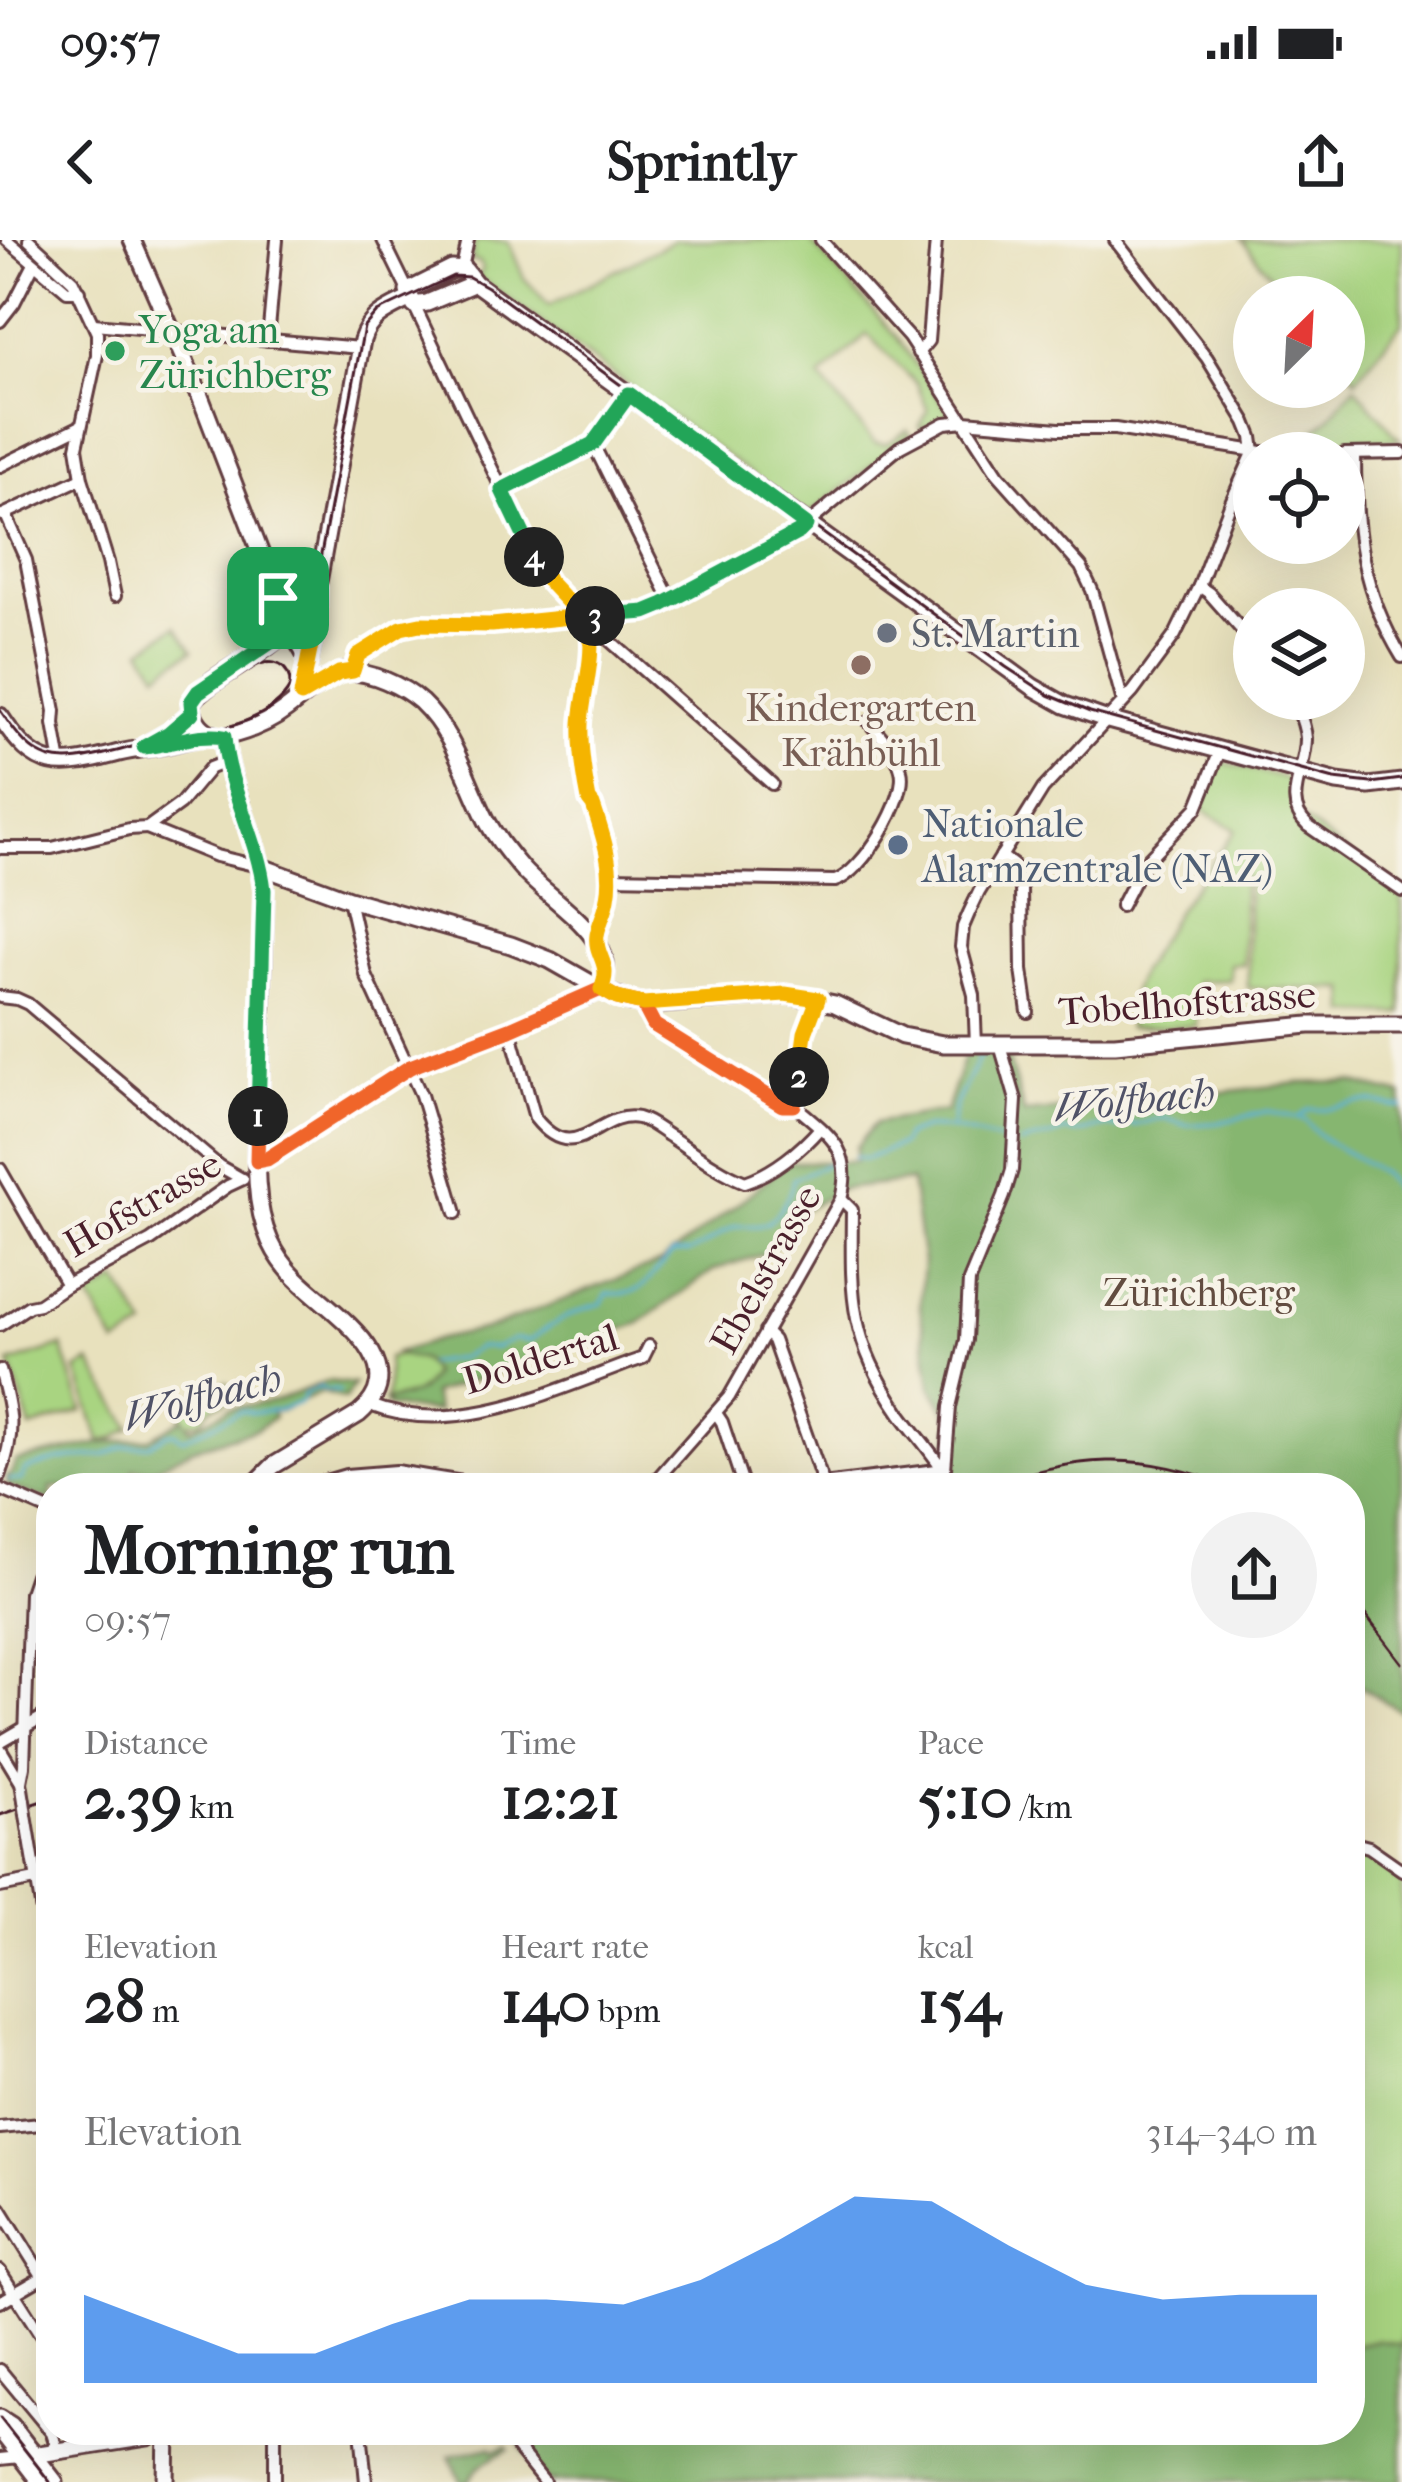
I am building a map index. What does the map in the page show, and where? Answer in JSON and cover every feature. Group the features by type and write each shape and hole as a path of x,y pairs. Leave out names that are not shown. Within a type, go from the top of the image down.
{"main road":[{"path":"132,240 289,627 307,658"},
{"path":"301,695 316,620 314,592 366,329 374,318 447,271 463,268 475,283 806,525 1065,705 1354,785 1402,782"},
{"path":"411,298 427,303 475,283"},
{"path":"278,598 294,600 314,592"},
{"path":"266,1473 370,1405 379,1376 370,1347 283,1262 266,1232 252,1173 262,867 218,736 206,732 192,713 191,702 198,692 274,641 314,592"},
{"path":"0,716 25,749 61,764 218,736 266,722 339,673 353,671 399,686 426,706 458,755 489,824 510,855 596,938 606,966 601,989"},
{"path":"144,747 192,713"},
{"path":"262,867 349,899 511,945 636,1003 785,994 836,1004 916,1041 976,1045"},
{"name":"Tobelhofstrasse","path":"976,1045 1146,1042 1310,1024 1402,1025"},
{"path":"0,2418 10,2425 40,2482"},
{"path":"0,2430 55,2482"},
{"path":"28,2456 79,2445"},
{"path":"163,2445 166,2482"}],"street":[{"path":"7,240 67,291 80,291"},
{"path":"29,240 64,270 80,291 94,324 98,355 77,447 115,596"},
{"path":"268,340 278,240"},
{"path":"383,240 549,582 592,634 581,750 610,877 596,938"},
{"path":"463,268 468,240"},
{"path":"821,240 909,338 998,474 1081,567 1093,590 1123,702"},
{"path":"919,353 928,344 936,240"},
{"path":"1115,240 1207,358 1250,432"},
{"path":"0,321 34,264"},
{"path":"94,324 361,349"},
{"path":"502,490 593,444 629,394"},
{"path":"353,671 358,655 401,628 420,624 492,625 645,612 799,532 900,447 935,426 964,422 1125,430 1233,448"},
{"path":"0,466 81,426"},
{"path":"593,444 671,601"},
{"path":"1365,454 1402,453"},
{"path":"61,764 26,560 3,515 82,478"},
{"path":"976,1045 974,995 961,947 963,927 979,892 1054,776 1165,651 1199,586 1233,498"},
{"path":"1363,564 1376,606 1402,657"},
{"path":"1199,586 1233,620"},
{"path":"592,634 608,639 772,784"},
{"path":"1302,720 1306,737 1294,800 1301,819 1402,891"},
{"path":"610,877 845,878 870,849 902,784 898,762 869,722"},
{"path":"1120,906 1142,865 1197,808 1220,751"},
{"path":"147,828 181,804 210,768 228,761"},
{"path":"0,848 52,848 147,828 216,856 262,867"},
{"path":"1001,856 1012,865 1021,887 1022,970 1028,1012"},
{"path":"349,899 366,975 410,1067 456,1213"},
{"name":"Hofstrasse","path":"0,1325 150,1241 410,1067 601,989"},
{"path":"0,997 28,1004 204,1154 252,1173"},
{"path":"794,1105 800,1052 818,999"},
{"name":"Ebelstrasse","path":"636,1003 654,1025 775,1102 794,1105 841,1151 846,1183 729,1397 662,1473"},
{"path":"510,1029 535,1118 562,1138 585,1137 616,1119 634,1117 745,1182 764,1174 820,1128"},
{"path":"946,1473 950,1407 966,1340 969,1281 1012,1170 1016,1120 1000,1045"},
{"path":"0,1169 68,1285"},
{"path":"841,1199 852,1210 854,1312 867,1357 932,1466"},
{"path":"765,1332 773,1340 819,1473"},
{"name":"Doldertal","path":"370,1405 431,1415 496,1410 643,1358 650,1346"},
{"path":"0,1370 12,1426 0,1476"},
{"path":"716,1413 739,1473"},
{"path":"894,1473 932,1466 945,1469"},
{"path":"360,1473 408,1473"},
{"path":"0,1490 36,1505"},
{"path":"36,1575 29,1593 21,1782 36,1874"},
{"path":"21,1782 0,1745 36,1721"},
{"path":"1365,1846 1402,1870"},
{"path":"0,1888 36,1880"},
{"path":"0,2128 36,2124"},
{"path":"0,2208 36,2261"},
{"path":"0,2271 36,2327"},
{"path":"0,2302 36,2282"},
{"path":"0,2369 36,2413"},
{"path":"56,2445 58,2452"},
{"path":"275,2445 275,2482"},
{"path":"362,2445 366,2482"},
{"path":"516,2445 544,2482"},
{"path":"0,2458 28,2456"}],"green space":[{"path":"475,240 508,241 524,278 549,305 675,240 809,240 895,335 950,413 919,427 928,411 917,384 867,334 820,378 875,443 887,444 907,430 911,435 805,513 477,276 483,270 479,262 472,261"},
{"path":"1242,240 1402,240 1402,323 1365,368 1365,276 1272,276"},
{"path":"1365,398 1400,440 1365,440 1365,432 1312,432 1337,408 1365,408"},
{"path":"176,626 193,650 158,673 142,649"},
{"path":"1223,762 1290,780 1294,812 1402,895 1402,1014 1347,1013 1346,989 1248,988 1248,878 1243,877 1243,964 1230,964 1230,980 1196,981 1196,1026 1128,1027 1140,972 1179,907 1236,830 1201,809"},
{"name":"Zürichberg","path":"965,1054 1008,1057 1024,1113 1298,1083 1351,1082 1402,1095 1402,1712 1365,1689 1365,1473 949,1473 951,1419 931,1387 920,1308 923,1262 911,1181 842,1189 796,1214 771,1252 715,1269 638,1324 432,1394 437,1412 388,1407 385,1401 419,1391 432,1374 421,1360 396,1353 491,1328 661,1262 787,1162 855,1162 856,1147 875,1123 946,1111"},
{"path":"118,1281 146,1328 116,1345 89,1297"},
{"path":"62,1346 83,1411 31,1428 10,1363"},
{"path":"388,1358 420,1359 432,1374 419,1391 385,1401"},
{"path":"90,1362 131,1428 113,1439 100,1441 77,1370"},
{"path":"328,1381 354,1384 345,1399 322,1392 272,1411 274,1417 258,1429 194,1448 152,1470 36,1473 36,1496 7,1486 16,1461 101,1443 149,1439 184,1418 190,1429 230,1408 275,1401"},
{"path":"227,1382 236,1397 212,1407 202,1421 191,1422 188,1431 179,1432 183,1413 201,1388"},
{"path":"1365,1858 1402,1884 1402,2345 1365,2343"},
{"path":"1365,2343 1402,2345 1402,2482 548,2482 521,2445 1365,2445"},
{"path":"507,2446 469,2482 461,2482 450,2456"}],"waterway":[{"path":"951,1129 955,1106 981,1054"},
{"path":"1300,1116 1310,1109 1363,1102 1402,1107"},
{"name":"Wolfbach","path":"1020,1144 1064,1131 1117,1128 1124,1123 1163,1118 1186,1125 1217,1123 1268,1111 1305,1120 1322,1137 1382,1174 1402,1197"},
{"name":"Wolfbach","path":"853,1157 866,1159 926,1128 1011,1143"},
{"name":"Wolfbach","path":"428,1363 460,1358 479,1347 495,1348 514,1339 529,1341 601,1304 607,1294 633,1292 674,1253 697,1249 734,1227 770,1221 785,1202 793,1179 827,1164"},
{"name":"Wolfbach","path":"9,1480 21,1480 25,1470 58,1460 150,1445 167,1434 183,1439 241,1411 279,1410 301,1402 304,1394 320,1387 340,1391"}],"tram line":[{"path":"0,710 37,752 62,760 95,756 163,735 286,643 312,602 364,327 377,312 453,276 469,277 487,287 1049,695 1090,712 1334,779 1371,783 1402,779"},
{"path":"158,744 231,726 267,711 290,687 289,679 279,665 253,667"},
{"path":"0,2418 50,2482"}],"railway":[{"path":"1031,1473 1107,1461 1191,1473"},
{"path":"1365,1615 1402,1663"},
{"path":"0,1815 36,1803"}],"place":[{"name":"Yoga am Zürichberg","path":"115,351"},
{"name":"St. Martin","path":"887,633"},
{"name":"Kindergarten Krähbühl","path":"861,665"},
{"name":"Nationale Alarmzentrale (NAZ)","path":"898,845"}],"route":[{"path":"278,598 289,627 198,692 191,702 192,713 144,747 200,736 224,737 236,791 262,867 257,1161 410,1067 601,989 643,1004 654,1025 775,1102 794,1105 800,1052 818,999 785,994 643,1004 617,998 601,989 606,966 596,938 610,877 607,849 586,788 581,722 592,634 586,621 662,605 806,525 629,394 593,444 502,490 549,582 581,616 401,628 358,655 353,671 339,673 301,695 316,620 317,588 311,597 278,598"}]}
